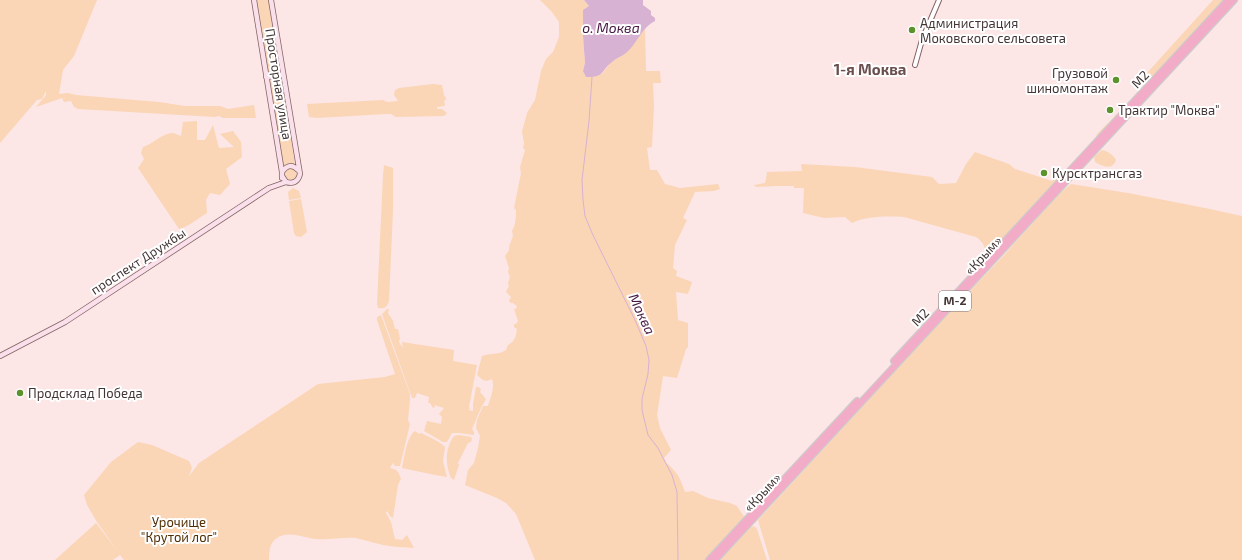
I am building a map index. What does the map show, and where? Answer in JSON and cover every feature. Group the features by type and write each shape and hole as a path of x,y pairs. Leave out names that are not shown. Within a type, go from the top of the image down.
{"highway":[{"name":"М2","path":"709,560 1228,0"},
{"name":"«Крым»","path":"715,560 1234,0"}],"main road":[{"name":"Просторная улица","path":"254,0 282,174"},
{"name":"Просторная улица","path":"271,0 298,170"},
{"path":"266,77 283,75"},
{"path":"276,185 280,182 282,174 285,168 290,166 295,167 300,174 296,182 291,183 286,182 282,174"},
{"name":"проспект Дружбы","path":"0,356 65,322 269,188 286,182"}],"street":[{"path":"915,65 922,40 939,0"}],"green space":[{"path":"0,0 97,0 74,56 63,70 59,94 68,93 185,106 220,106 228,109 254,105 256,118 223,118 219,116 78,109 74,107 71,101 64,102 62,98 36,107 46,95 46,91 42,99 37,100 0,143"},
{"path":"256,0 269,0 280,71 278,74 269,75 268,73"},
{"path":"540,0 584,0 589,6 583,36 585,63 583,71 602,74 611,62 626,53 645,29 646,71 660,71 661,83 653,83 654,106 652,147 647,148 650,170 657,170 665,184 680,188 718,184 720,189 714,191 695,192 683,218 687,220 675,245 673,268 677,271 676,276 692,282 688,294 676,292 678,320 688,323 688,347 686,349 677,378 663,376 657,415 660,428 671,450 664,458 678,476 685,492 693,491 708,498 737,506 745,518 709,560 535,560 516,514 506,503 465,485 468,470 474,463 478,448 480,436 476,428 477,420 483,406 488,406 493,389 492,379 487,381 483,380 477,375 482,356 501,353 506,350 508,345 515,338 517,332 514,324 518,321 514,309 516,309 517,306 509,301 511,297 506,292 509,286 508,283 510,277 505,256 509,250 513,236 512,231 516,220 516,210 514,208 521,174 520,167 525,150 523,148 524,143 522,132 527,113 535,100 541,71 546,59 553,52 559,37 559,22 552,12"},
{"path":"1213,0 1225,0 1156,76 1148,77 1147,73"},
{"path":"281,79 295,164 289,163 283,166 269,81"},
{"path":"433,84 442,85 444,95 447,100 446,99 444,101 444,106 437,107 437,109 442,109 447,113 444,116 396,117 391,114 386,114 317,118 309,117 307,104 383,100 387,102 398,101 394,95 395,90 399,88"},
{"path":"1124,107 1126,107 1096,138 1097,134"},
{"path":"197,121 197,140 205,140 213,125 219,148 234,147 220,134 233,131 241,142 242,157 226,169 230,184 220,195 210,193 206,200 207,213 179,229 138,168 144,159 141,153 143,147 168,134 173,133 181,136 183,122"},
{"path":"1102,150 1106,151 1115,158 1116,160 1112,166 1107,167 1095,162 1094,157"},
{"path":"975,152 1009,164 1015,169 1052,181 1072,168 987,258 983,244 976,237 904,217 870,218 852,223 845,217 824,218 803,213 804,188 794,188 794,186 756,187 754,185 765,183 767,172 802,171 801,164 855,167 932,177 939,184 956,183 966,164"},
{"path":"384,165 393,168 393,211 389,301 385,307 378,308 377,304"},
{"path":"289,168 293,168 297,174 293,180 289,180 285,176 285,172"},
{"path":"1071,184 1128,193 1242,216 1242,560 770,560 758,520 1060,193"},
{"path":"293,188 299,191 301,198 289,200 288,192"},
{"path":"301,199 307,232 301,237 296,236 294,233 289,201"},
{"path":"389,309 388,313 393,321 395,329 398,329 400,338 399,342 403,348 402,342 454,350 453,361 477,365 469,410 473,411 476,387 481,389 480,392 486,399 472,429 474,435 452,433 447,442 443,442 424,431 427,421 441,424 442,417 439,414 444,408 434,405 435,407 433,408 430,403 428,403 429,397 417,393 415,398 412,398 382,314"},
{"name":"Урочище \"Крутой лог\"","path":"381,315 410,394 408,420 410,424 400,466 395,466 393,463 390,468 397,471 401,479 398,485 393,518 387,511 386,513 391,522 395,539 402,540 407,535 414,548 383,545 356,538 316,539 296,535 286,535 277,538 272,542 269,551 269,560 124,560 120,555 113,560 55,560 96,523 116,549 97,522 87,505 84,495 111,462 138,442 152,445 189,461 192,468 189,476 199,463 318,384 385,377 395,374 377,320 377,317"},
{"path":"415,431 419,434 421,433 434,439 445,447 443,461 447,477 402,468 408,442"},
{"path":"459,435 471,437 472,439 471,442 468,443 458,463 459,465 454,480 451,478 449,473 447,457 451,441 454,436"},
{"path":"754,526 757,529 767,560 720,560 751,527"}],"water":[{"name":"о. Моква","path":"584,0 643,0 643,5 651,11 651,15 655,18 655,21 643,31 626,53 608,65 600,75 592,77 586,77 583,71 585,63 583,10 589,6"}],"waterway":[{"name":"Моква","path":"592,77 589,121 582,180 585,216 646,346 649,360 648,374 642,399 642,410 648,435 658,448 672,475 677,492 678,560"}],"place":[{"name":"Администрация Моковского сельсовета","path":"912,30"},
{"name":"Грузовой шиномонтаж","path":"1116,80"},
{"name":"Трактир \"Моква\"","path":"1110,110"},
{"name":"Курсктрансгаз","path":"1044,173"},
{"name":"Продсклад Победа","path":"20,393"}],"district":[{"name":"1-я Моква","path":"870,70"}]}
